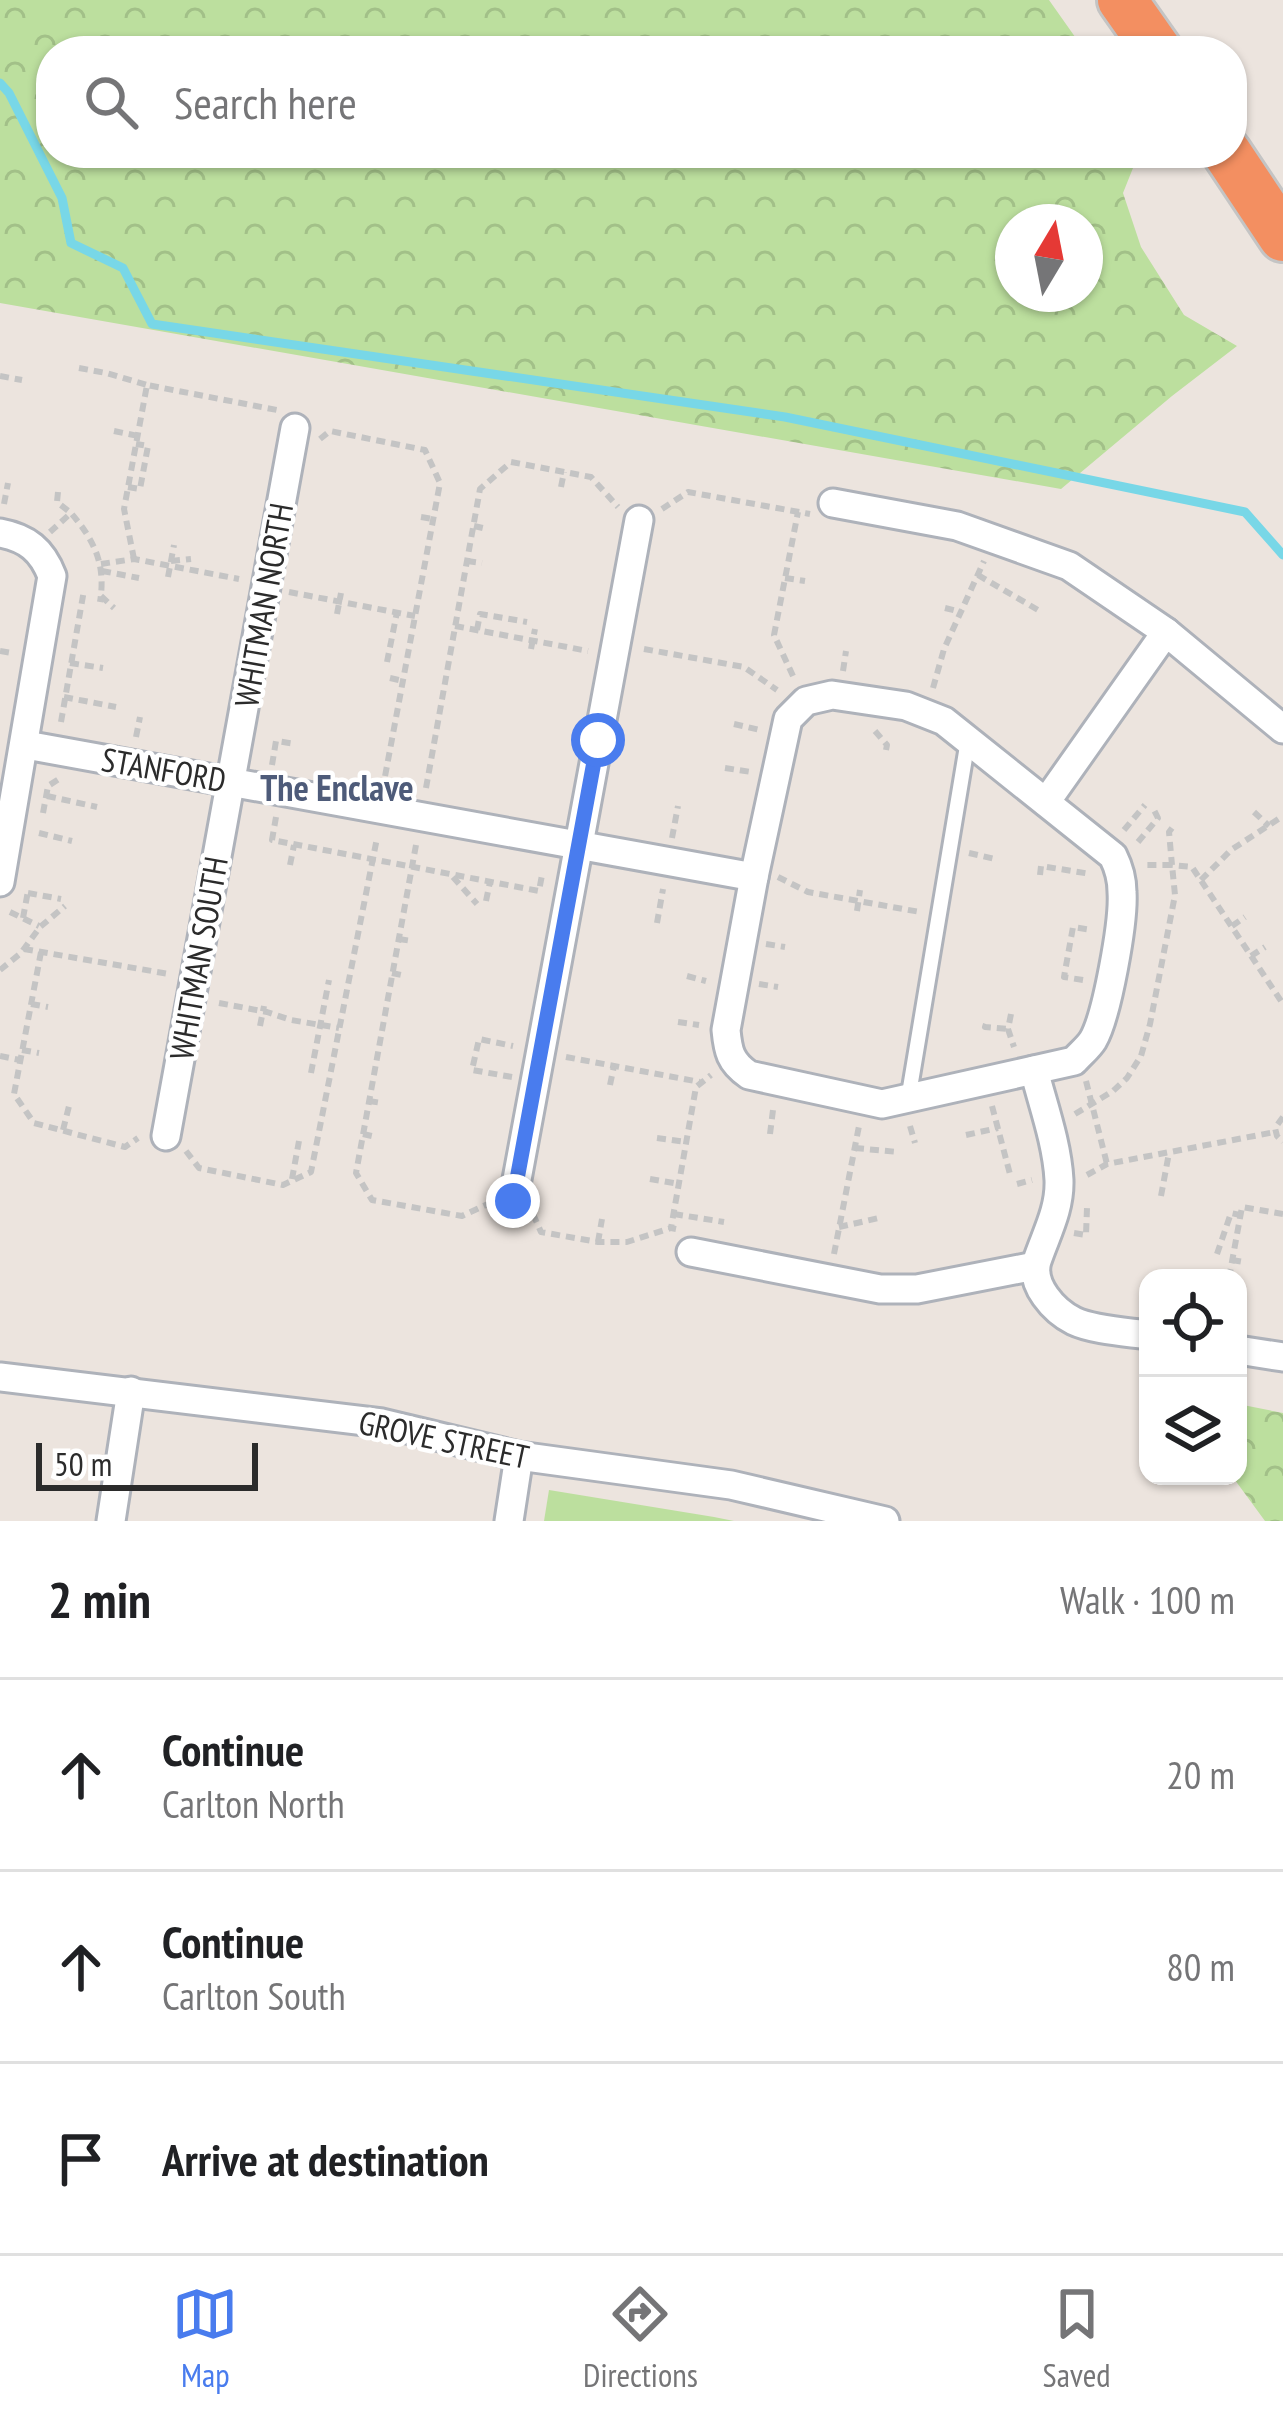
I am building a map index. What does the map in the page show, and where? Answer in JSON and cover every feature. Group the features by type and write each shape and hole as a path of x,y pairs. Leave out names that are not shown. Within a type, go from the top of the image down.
{"highway":[{"path":"1122,0 1147,36"},
{"path":"1237,168 1283,237"}],"street":[{"name":"WHITMAN NORTH","path":"230,781 294,434"},
{"path":"827,510 958,526 1069,566 1166,632 1283,729"},
{"path":"511,1199 637,519"},
{"path":"0,533 33,545 52,576 0,882"},
{"path":"1046,802 1166,632"},
{"path":"832,695 906,706 944,721 968,740 1113,856 1118,865 1123,898 1099,956 1099,1026 1091,1043 1074,1060 1033,1058 906,1112 748,1075 735,1066 728,1052 726,1030 764,876 788,719 806,700 832,695"},
{"name":"STANFORD","path":"26,745 764,876"},
{"name":"WHITMAN SOUTH","path":"162,1138 230,781"},
{"path":"1033,1058 1059,1182 1048,1239 1035,1266 1045,1297 1074,1321 1139,1334"},
{"path":"689,1241 880,1289 917,1289 1035,1266"},
{"path":"1247,1351 1283,1357"},
{"name":"GROVE STREET","path":"0,1377 382,1423 519,1456 731,1485 885,1521"},
{"path":"111,1521 131,1391"},
{"path":"509,1521 519,1456"}],"lane":[{"path":"906,1112 968,740"}],"path":[{"path":"80,368 225,405 280,411 294,434 330,431 425,450 440,483 383,790"},
{"path":"0,376 22,380"},
{"path":"134,559 124,509 147,385"},
{"path":"199,407 201,396"},
{"path":"114,431 148,446 140,489 128,487"},
{"path":"367,453 370,439"},
{"path":"424,798 480,489 511,462 591,477 637,519 688,492 798,512 827,510"},
{"path":"133,464 144,466"},
{"path":"561,487 564,472"},
{"path":"4,504 8,483"},
{"path":"58,492 57,502 89,535 101,568 101,597"},
{"path":"798,512 774,634 794,681 805,676"},
{"path":"48,534 71,513"},
{"path":"421,517 433,520"},
{"path":"473,526 487,529"},
{"path":"167,578 174,545"},
{"path":"413,552 427,554"},
{"path":"933,693 944,649 988,553"},
{"path":"101,568 134,559 194,564 248,581"},
{"path":"467,561 482,563"},
{"path":"101,568 140,578"},
{"path":"772,570 805,581"},
{"path":"978,575 1038,610"},
{"path":"73,589 101,597 114,608"},
{"path":"69,730 60,719 84,590"},
{"path":"279,591 340,597 415,616"},
{"path":"337,614 340,597"},
{"path":"765,604 780,608"},
{"path":"945,608 961,612"},
{"path":"387,662 397,612"},
{"path":"477,631 480,614 527,622"},
{"path":"455,626 532,645 595,652"},
{"path":"532,645 535,629"},
{"path":"683,659 692,644"},
{"path":"628,646 744,667 779,693"},
{"path":"0,651 12,653"},
{"path":"831,674 844,676 846,651"},
{"path":"703,670 705,660"},
{"path":"70,663 103,668"},
{"path":"390,678 403,681"},
{"path":"64,697 116,706"},
{"path":"383,713 397,715"},
{"path":"135,744 140,717"},
{"path":"734,724 760,730 761,723"},
{"path":"886,726 869,723 886,750"},
{"path":"272,769 276,741 296,744"},
{"path":"725,768 752,772"},
{"path":"68,776 48,786 39,833 72,841"},
{"path":"46,796 97,807"},
{"path":"658,842 670,844 678,806"},
{"path":"1120,835 1148,806 1158,818 1132,848"},
{"path":"262,810 277,813 272,840 372,860 538,891 544,864"},
{"path":"1254,812 1265,832"},
{"path":"1201,880 1232,850 1283,816"},
{"path":"41,952 14,1094 30,1120 125,1147 162,1138 199,1168 234,1171 283,1185 311,1172 379,828"},
{"path":"1172,828 1172,866 1192,867 1283,1004"},
{"path":"418,835 356,1173 372,1200 428,1206 462,1216 511,1199 542,1232 572,1233 598,1242 627,1242 671,1228"},
{"path":"290,865 294,845"},
{"path":"1040,875 1041,866 1101,875 1088,862"},
{"path":"23,918 32,873"},
{"path":"451,874 477,904"},
{"path":"764,876 808,892 920,912"},
{"path":"487,901 490,882"},
{"path":"657,923 664,885"},
{"path":"856,911 860,890"},
{"path":"0,970 63,902 28,892"},
{"path":"10,912 40,927"},
{"path":"1232,926 1245,917"},
{"path":"1073,927 1095,931 1099,956 1087,981 1064,976 1073,927"},
{"path":"343,930 358,933"},
{"path":"399,939 412,941"},
{"path":"763,943 785,947"},
{"path":"1251,956 1265,946"},
{"path":"97,947 97,964"},
{"path":"24,949 172,975 173,967"},
{"path":"337,964 351,966"},
{"path":"392,974 406,976"},
{"path":"687,976 712,982"},
{"path":"311,1073 329,980"},
{"path":"752,1000 755,983 778,987"},
{"path":"31,1004 48,1007"},
{"path":"208,1004 263,1008 291,1020 339,1028"},
{"path":"260,1026 263,1008"},
{"path":"1011,1013 1008,1029 1015,1050 1033,1058"},
{"path":"678,1022 704,1026 703,1036"},
{"path":"986,1024 985,1028 1008,1029"},
{"path":"515,1078 472,1070 478,1040 523,1048"},
{"path":"22,1050 39,1053"},
{"path":"550,1054 605,1060 614,1066 702,1082"},
{"path":"0,1056 21,1060"},
{"path":"628,1069 630,1059"},
{"path":"610,1085 614,1066"},
{"path":"1084,1071 1107,1164"},
{"path":"671,1228 696,1087 715,1074"},
{"path":"0,1092 14,1094"},
{"path":"313,1092 326,1094"},
{"path":"1004,1098 991,1101 1011,1178"},
{"path":"369,1100 382,1103"},
{"path":"63,1130 69,1106"},
{"path":"770,1134 771,1106"},
{"path":"906,1112 914,1143"},
{"path":"1283,1117 1276,1132 1283,1142"},
{"path":"833,1261 860,1122 876,1126"},
{"path":"90,1138 92,1125"},
{"path":"307,1125 320,1128"},
{"path":"966,1136 998,1128"},
{"path":"1074,1182 1107,1164 1276,1132"},
{"path":"363,1134 376,1137"},
{"path":"657,1138 686,1142"},
{"path":"291,1181 299,1141"},
{"path":"854,1148 898,1152"},
{"path":"1161,1196 1169,1153"},
{"path":"650,1179 679,1184"},
{"path":"829,1203 844,1206"},
{"path":"1231,1269 1242,1207 1283,1214"},
{"path":"674,1214 724,1222"},
{"path":"1240,1215 1231,1214 1219,1257 1244,1262"},
{"path":"839,1227 879,1218"},
{"path":"598,1242 602,1220"},
{"path":"671,1228 689,1241"}],"green space":[{"path":"0,0 1049,0 1074,36 36,36 36,168 1133,168 1123,193 1141,247 1184,315 1237,346 1061,489 0,303"},
{"path":"1247,1406 1283,1413 1283,1521 1265,1521 1239,1485 1247,1485"},
{"path":"549,1490 714,1517 734,1521 544,1521"}],"waterway":[{"path":"0,83 36,146"},
{"path":"47,168 62,198 71,243 123,268 152,324 785,417 1245,512 1283,555"}],"district":[{"name":"The Enclave","path":"337,787"}],"route":[{"path":"513,1201 598,740"}]}
